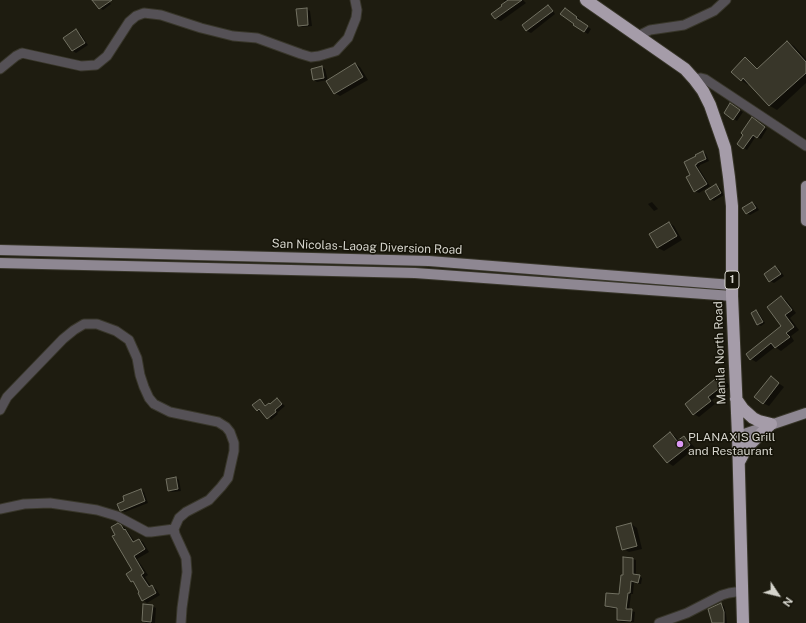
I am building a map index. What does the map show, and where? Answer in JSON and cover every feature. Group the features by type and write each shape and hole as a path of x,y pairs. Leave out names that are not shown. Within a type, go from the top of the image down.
{"highway":[{"name":"Manila North Road","path":"586,0 685,69 703,91 710,106 724,148 732,206 732,291 743,623"},
{"path":"736,398 743,409 758,422 771,424"},
{"path":"738,463 742,453 747,447 771,424"}],"main road":[{"path":"806,186 806,221"},
{"name":"San Nicolas-Laoag Diversion Road","path":"0,250 429,260 732,291"},
{"name":"San Nicolas-Laoag Diversion Road","path":"0,263 414,273 732,291"},
{"path":"738,436 806,413"}],"street":[{"path":"0,69 16,56 22,54 77,66 90,67 96,65 107,56 129,22 136,16 144,13 161,15 201,28 233,36 257,38 311,57 319,56 336,50 348,38 356,18 357,10 355,0"},
{"path":"638,36 650,30 684,25 714,11 726,0"},
{"path":"694,79 705,79 806,146"},
{"path":"0,410 7,397 63,339 84,324 97,324 107,326 129,340 137,358 140,375 148,398 154,404 170,412 218,422 226,427 234,442 232,466 228,478 209,500 186,512 179,518 174,529 174,534 186,558 187,572 181,623"},
{"path":"0,509 24,504 50,503 97,510 117,516 147,532 174,529"},
{"path":"659,623 687,613 730,592 742,592"}],"building":[{"path":"92,0 112,0 99,9"},
{"path":"508,0 522,0 495,19 491,14"},
{"path":"548,5 553,11 526,31 522,25"},
{"path":"307,8 308,25 298,26 296,9"},
{"path":"565,8 588,26 584,32 560,14"},
{"path":"76,29 85,43 72,51 63,38"},
{"path":"787,41 806,62 806,73 769,106 743,78 741,81 731,72 745,57 757,69"},
{"path":"355,63 363,77 334,94 326,81"},
{"path":"322,66 324,78 313,80 311,69"},
{"path":"730,103 740,110 733,120 724,113"},
{"path":"752,117 765,127 757,138 753,135 743,149 737,144 743,135 741,133"},
{"path":"703,151 706,159 695,165 707,184 694,192 686,177 690,175 684,162"},
{"path":"716,184 721,193 710,200 705,191"},
{"path":"752,202 756,208 746,214 742,208"},
{"path":"669,222 677,236 657,248 649,234"},
{"path":"775,266 781,274 769,282 764,274"},
{"path":"781,296 792,310 785,315 794,327 786,333 790,337 775,348 771,343 750,360 746,354 781,326 767,307"},
{"path":"756,310 763,322 757,325 751,313"},
{"path":"720,375 726,383 708,397 711,401 693,415 685,404"},
{"path":"771,376 779,383 763,404 754,397"},
{"path":"277,398 282,404 275,410 276,412 267,419 259,409 257,411 252,405 260,399 265,406"},
{"path":"670,432 677,441 684,436 690,445 667,463 653,446"},
{"path":"176,477 178,489 168,491 166,479"},
{"path":"141,489 145,501 120,511 117,504 124,501 123,496"},
{"path":"118,523 124,530 125,529 133,542 139,539 145,549 134,556 144,573 141,575 149,587 152,585 156,593 142,601 133,581 131,582 126,574 132,570 112,536 115,535 111,527"},
{"path":"631,523 637,546 622,550 616,527"},
{"path":"623,557 633,558 633,574 640,575 638,583 631,581 630,593 628,593 626,609 632,609 631,621 617,620 617,608 605,606 606,593 619,594 621,575 623,575"},
{"path":"721,603 724,612 724,623 712,623 708,609"},
{"path":"143,604 153,605 151,622 142,621"}],"place":[{"name":"PLANAXIS Grill and Restaurant","path":"680,444"}]}
